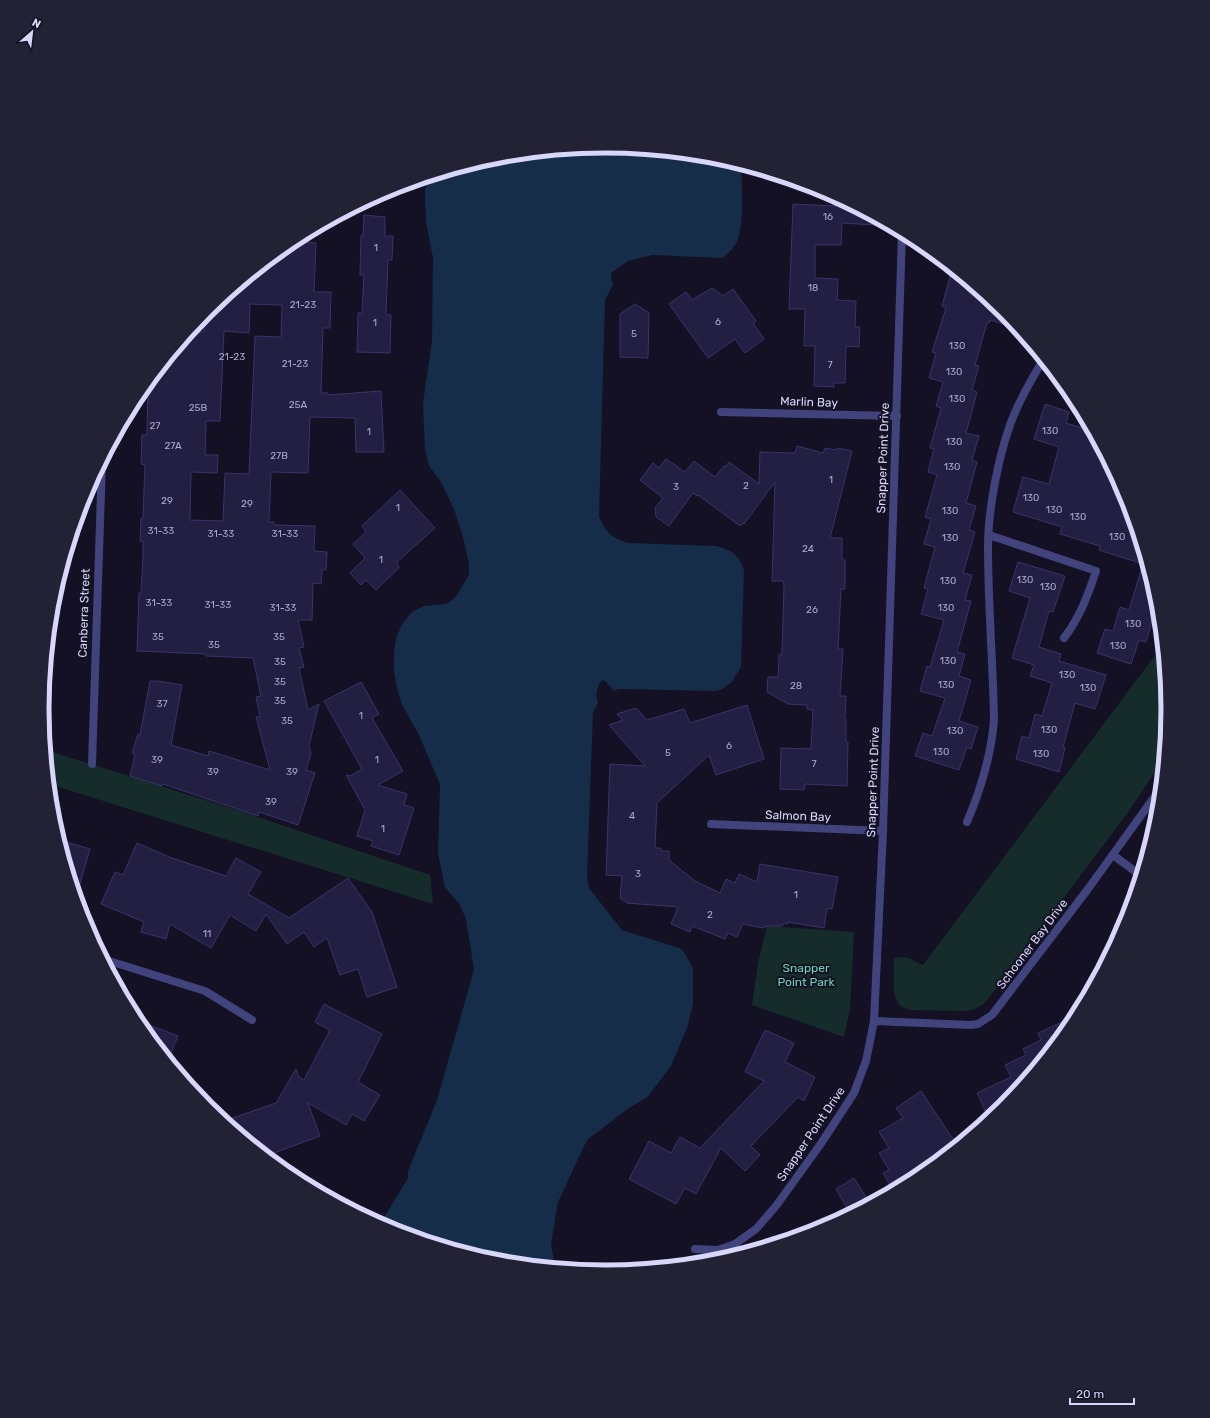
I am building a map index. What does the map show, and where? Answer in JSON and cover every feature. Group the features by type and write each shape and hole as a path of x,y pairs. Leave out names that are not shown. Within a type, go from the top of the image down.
{"street":[{"name":"Snapper Point Drive","path":"694,1249 718,1250 735,1244 756,1229 776,1206 820,1145 854,1093 866,1061 874,1021 883,831 902,239"},
{"path":"967,822 984,778 990,751 993,725 988,546 994,493 1010,424 1026,389 1042,366"},
{"name":"Marlin Bay","path":"721,412 897,416"},
{"name":"Canberra Street","path":"92,764 102,473"},
{"path":"989,535 1096,571 1088,596 1079,616 1064,638"},
{"name":"Schooner Bay Drive","path":"874,1021 971,1025 978,1024 992,1015 1113,855 1153,799"},
{"name":"Salmon Bay","path":"711,824 883,831"},
{"path":"1113,855 1136,872"},
{"path":"109,961 204,991 252,1020"}],"green space":[{"path":"1158,652 1161,709 1158,766 1129,811 984,1004 972,1010 964,1011 911,1010 902,1007 898,1003 894,993 894,958 906,957 923,965"},
{"path":"51,751 237,810 430,875 433,904 55,786"},
{"name":"Snapper Point Park","path":"767,926 854,932 850,1009 844,1037 752,1005 758,963"}],"water":[{"path":"569,154 641,154 678,158 741,170 742,202 740,233 732,250 722,258 652,255 628,261 611,273 613,285 605,300 599,517 610,534 629,543 715,546 730,551 737,557 744,570 741,667 732,682 721,690 715,691 619,689 614,691 605,681 602,680 598,688 598,703 593,713 587,876 589,888 622,930 682,949 693,968 693,1004 687,1028 671,1066 649,1095 629,1108 587,1140 558,1202 551,1244 554,1262 497,1254 461,1246 383,1219 408,1178 408,1171 437,1100 474,970 466,919 459,903 445,888 438,853 440,784 418,733 402,705 394,671 396,638 402,624 412,612 424,606 446,604 455,598 469,575 469,564 463,537 454,509 441,482 429,466 425,449 423,403 432,341 433,258 426,222 426,183 461,172 532,158"}],"building":[{"path":"836,203 880,225 842,223 841,245 815,245 815,278 838,279 837,300 856,301 855,327 860,327 859,347 846,346 845,383 834,383 834,387 814,386 815,346 804,346 805,309 789,309 793,204 836,206"},
{"path":"364,215 385,217 385,236 393,236 392,260 388,260 386,314 391,315 390,353 357,352 358,313 362,313 364,275 360,275 361,236 363,236"},
{"path":"303,242 316,243 314,292 331,292 330,328 323,328 321,393 328,393 328,395 381,391 384,452 356,452 355,418 310,417 308,473 271,472 269,522 274,522 274,525 315,526 314,551 327,552 326,570 322,570 321,584 313,583 312,620 298,620 304,647 299,648 304,667 299,668 308,710 319,704 309,746 311,754 306,770 315,773 298,825 259,812 258,816 163,784 162,786 130,776 135,755 132,753 138,734 140,735 150,681 182,685 171,745 208,756 209,751 270,770 256,717 260,716 256,697 261,696 253,658 137,651 139,593 141,593 143,558 143,541 140,541 141,518 143,518 145,465 141,464 142,435 147,435 148,393 187,342 197,332 204,332 204,324 238,291","holes":["250,304 282,305 281,337 255,336 249,474 225,473 223,521 190,520 191,472 217,473 218,455 205,455 206,421 220,421 224,331 249,333"]},
{"path":"951,274 972,291 1007,325 990,320 989,323 987,323 975,365 979,366 972,390 977,392 966,433 979,436 972,460 977,462 966,503 976,506 969,530 975,532 963,573 972,575 965,600 971,601 957,652 965,654 959,676 971,680 959,721 978,727 971,749 967,747 959,770 915,756 923,733 932,736 945,698 920,691 927,666 930,667 944,620 921,614 928,589 924,588 935,547 924,544 931,519 925,517 937,475 928,472 934,449 930,448 941,408 936,406 943,382 929,378 936,353 932,352 946,308 942,306"},
{"path":"712,288 723,296 733,289 756,321 753,323 764,339 745,353 735,339 708,358 669,304 686,292 692,300"},
{"path":"635,304 649,313 648,358 620,357 620,314"},
{"path":"1045,404 1069,412 1066,423 1086,429 1104,463 1119,496 1142,564 1099,550 1100,546 1060,534 1062,527 1013,512 1023,477 1049,484 1059,447 1034,439"},
{"path":"797,446 823,453 825,448 836,450 837,448 852,451 830,538 842,538 842,560 845,560 845,589 841,589 838,649 843,649 840,696 846,696 846,742 848,742 847,786 805,784 804,790 780,789 781,748 811,749 813,710 807,709 807,705 788,704 767,692 768,677 778,677 779,655 781,655 782,652 784,586 783,581 772,581 775,482 744,524 743,523 740,526 698,495 697,496 693,493 669,526 656,517 655,508 663,498 640,480 653,463 659,468 666,459 685,472 694,461 715,477 729,462 759,484 760,452 795,453"},
{"path":"400,490 435,528 397,562 399,568 376,590 366,580 361,585 350,573 365,558 353,544 366,532 362,526"},
{"path":"1018,562 1065,576 1053,612 1049,611 1039,647 1061,654 1059,661 1106,675 1095,709 1075,703 1063,747 1065,748 1059,772 1016,759 1022,736 1029,738 1035,714 1042,716 1052,683 1030,676 1034,665 1012,658 1030,598 1009,591"},
{"path":"1142,566 1153,618 1146,642 1139,640 1131,664 1097,653 1105,629 1113,631 1120,607 1129,610"},
{"path":"361,682 379,714 372,718 403,771 378,785 407,794 404,805 414,808 399,855 371,846 373,841 357,836 365,810 346,775 350,776 362,769 324,701"},
{"path":"747,705 764,759 716,775 709,755 657,803 655,848 661,848 661,851 669,851 669,860 695,881 720,893 726,879 735,883 739,874 757,882 760,864 838,877 832,909 827,908 824,928 788,922 788,924 784,923 782,926 767,926 763,928 743,924 737,937 728,933 725,939 692,926 690,932 671,924 678,907 627,903 620,898 622,876 606,875 610,764 645,766 609,725 623,720 617,714 636,708 647,720 684,709 690,723"},
{"path":"66,842 90,849 79,887"},
{"path":"137,843 169,857 226,876 236,858 261,872 248,894 289,918 348,878 372,912 397,987 367,997 358,969 340,975 327,938 314,947 304,932 287,944 266,914 256,931 230,915 211,948 170,924 166,939 141,932 144,922 101,904 115,872 123,875"},
{"path":"324,1004 382,1034 358,1082 380,1095 364,1121 352,1114 346,1125 308,1103 320,1136 272,1154 230,1119 276,1103 296,1069 299,1077 304,1080 330,1030 315,1022"},
{"path":"1065,1020 1023,1076 986,1113 977,1093 1011,1077 1005,1065 1026,1055 1023,1049 1041,1040 1038,1033"},
{"path":"148,1024 178,1036 170,1055"},
{"path":"765,1030 794,1043 785,1062 815,1077 804,1101 798,1097 751,1146 760,1155 745,1171 721,1148 696,1194 685,1188 676,1204 629,1179 649,1141 671,1153 680,1137 700,1148 764,1081 745,1072"},
{"path":"921,1091 954,1141 891,1186 883,1173 889,1170 879,1153 889,1148 879,1132 903,1118 896,1108"},
{"path":"854,1178 866,1197 847,1208 836,1189"}]}
